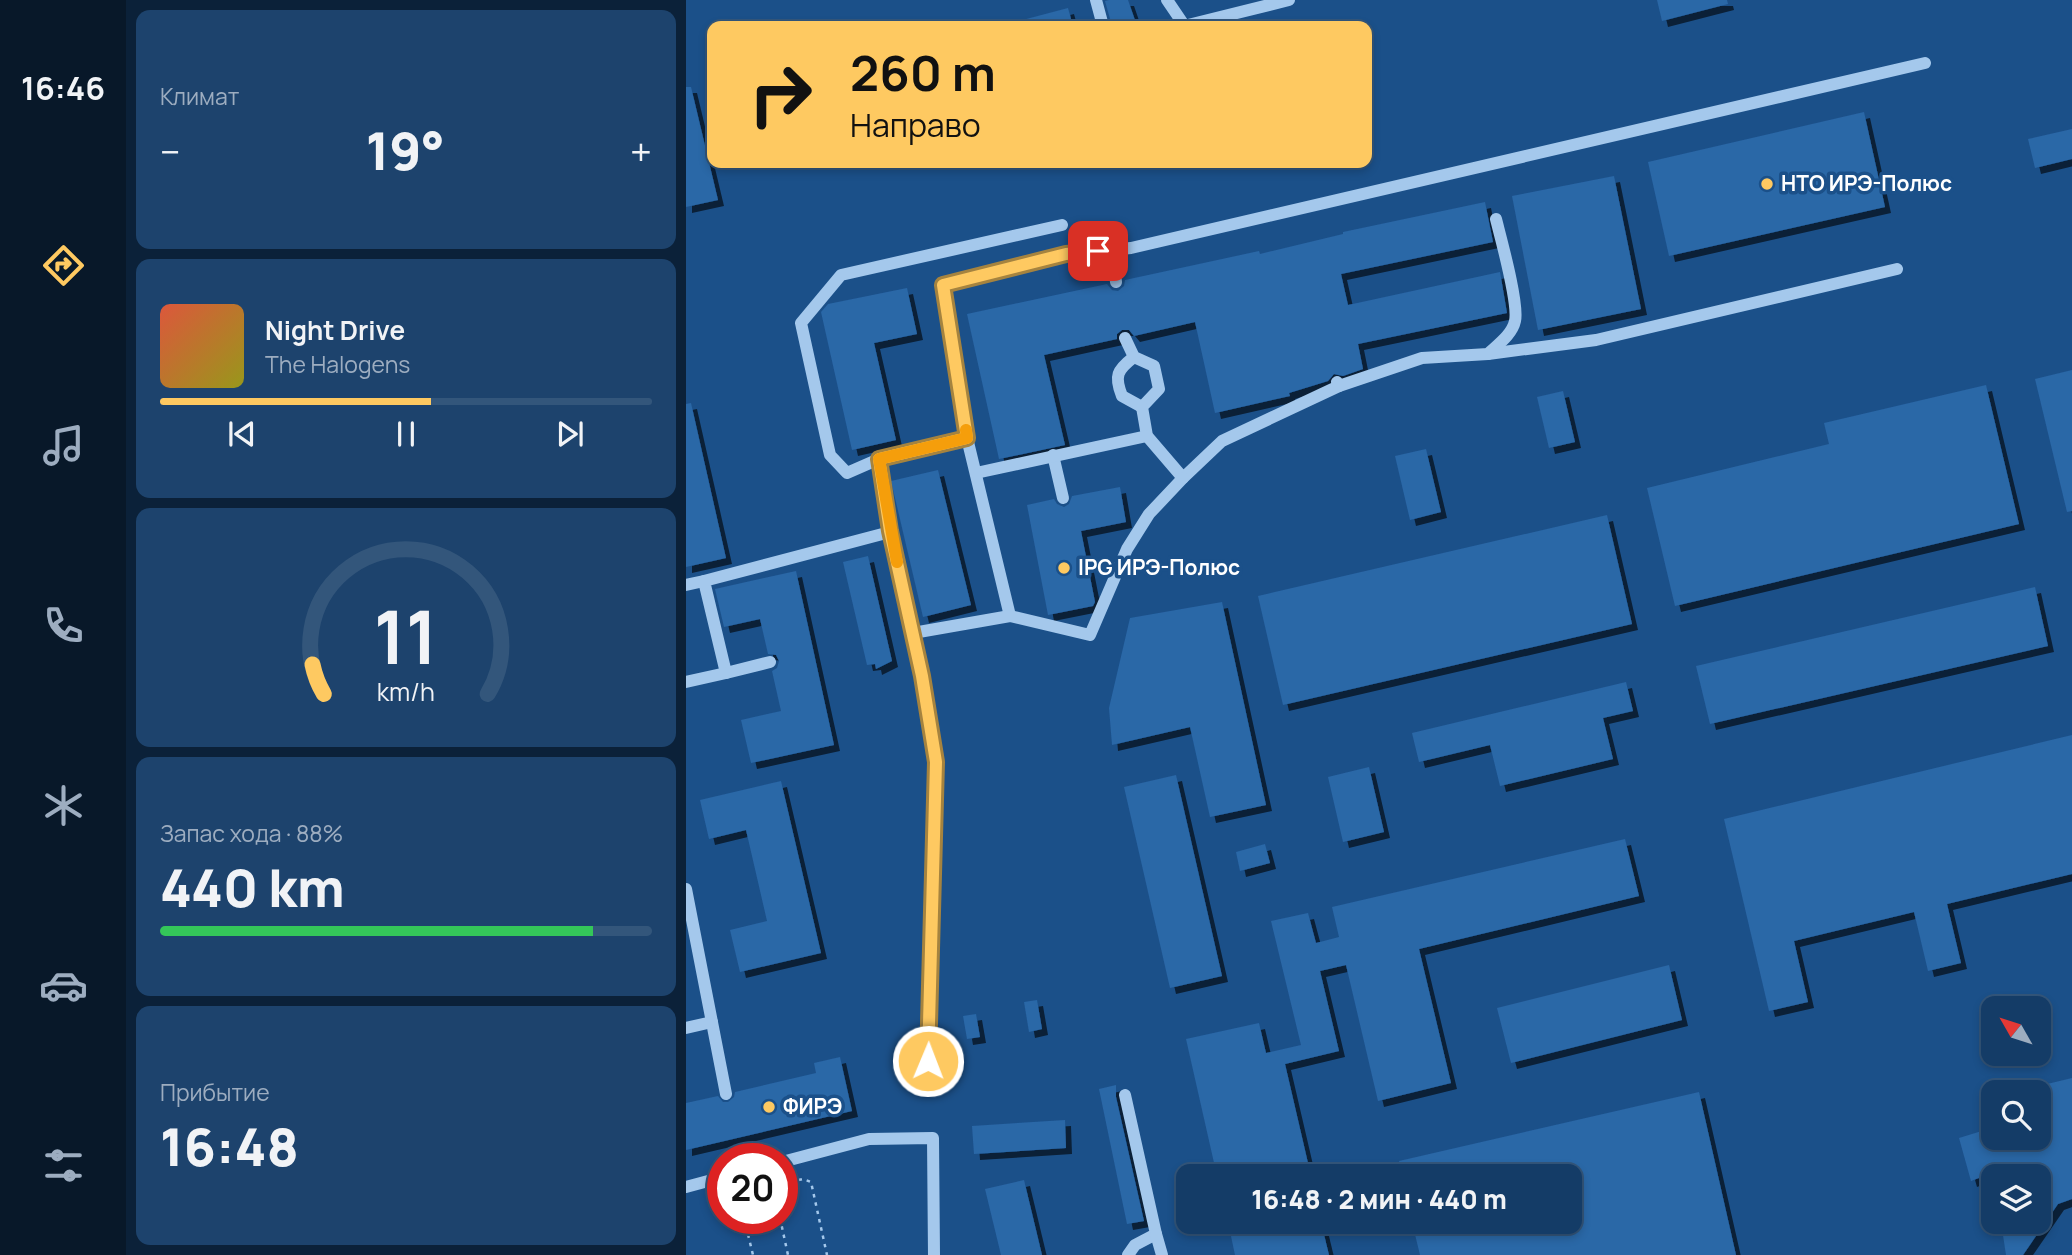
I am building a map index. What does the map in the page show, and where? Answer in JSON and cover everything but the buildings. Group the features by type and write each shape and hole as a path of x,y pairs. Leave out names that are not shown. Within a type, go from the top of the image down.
{"street":[{"path":"1096,0 1102,21"},
{"path":"1167,0 1181,21"},
{"path":"1204,21 1289,0"},
{"path":"1010,616 967,438 943,285 1066,254 1131,248 1925,63"},
{"path":"1488,354 1508,335 1516,320 1513,291 1496,219"},
{"path":"967,438 879,459 847,473 830,455 801,323 841,275 1062,225"},
{"path":"1112,250 1116,282"},
{"path":"913,633 1010,616 1090,635 1127,549 1149,514 1183,478 1222,441 1338,384 1422,358 1488,354 1596,340 1897,269"},
{"path":"1125,338 1134,357 1154,366 1159,390 1142,407"},
{"path":"1134,357 1120,368 1117,383 1122,396 1142,407"},
{"path":"1142,407 1147,436 1183,478"},
{"path":"976,473 1147,436"},
{"path":"1053,455 1063,498"},
{"path":"879,459 890,531 922,676 936,762 928,1077"},
{"path":"686,585 890,531"},
{"path":"704,581 726,673"},
{"path":"686,682 770,662"},
{"path":"686,889 726,1094"},
{"path":"686,1028 712,1022"},
{"path":"1125,1095 1162,1255"},
{"path":"798,1158 869,1139 933,1138 933,1255"},
{"path":"686,1187 707,1181"},
{"path":"1128,1255 1135,1245 1156,1234"}],"path":[{"path":"798,1180 811,1182 827,1255"},
{"path":"748,1234 753,1255"},
{"path":"783,1234 788,1255"}],"slow traffic":[{"path":"897,562 879,459 967,438 966,430"}],"place":[{"name":"НТО ИРЭ-Полюс","path":"1767,184"},
{"name":"IPG ИРЭ-Полюс","path":"1064,568"},
{"name":"ФИРЭ","path":"769,1107"}],"route":[{"path":"928,1061 936,762 922,676 890,531 879,459 967,438 943,285 1066,254 1098,251"}]}
